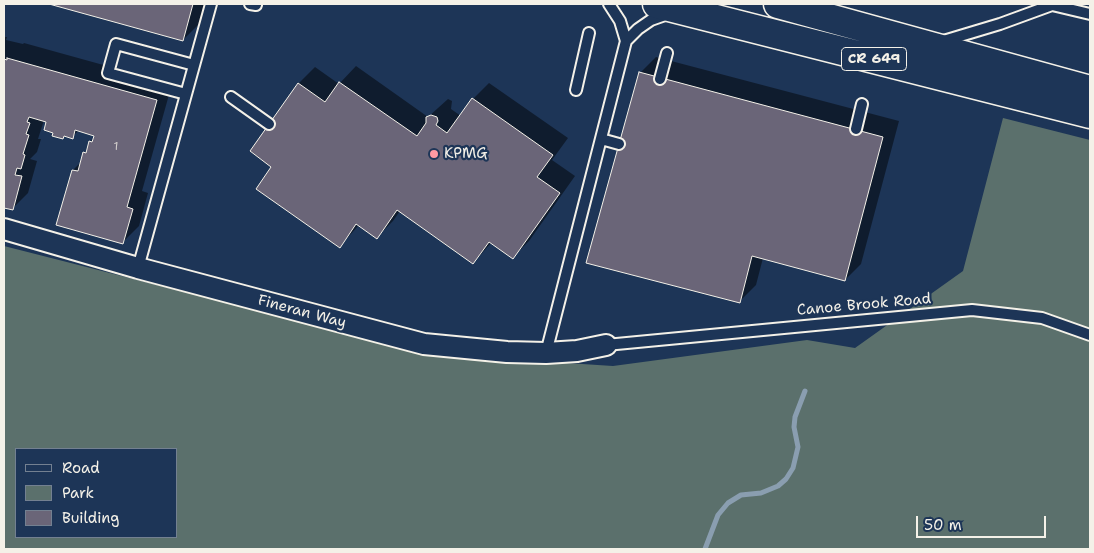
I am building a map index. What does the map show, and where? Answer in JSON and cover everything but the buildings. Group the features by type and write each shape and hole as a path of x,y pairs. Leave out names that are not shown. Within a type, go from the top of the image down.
{"main road":[{"name":"CR 649","path":"657,4 1090,114"},
{"name":"CR 649","path":"778,4 1090,90"}],"street":[{"name":"Fineran Way","path":"4,229 138,268 424,344 507,352 546,353 577,351 606,345"}],"lane":[{"path":"138,268 211,4"},
{"path":"609,4 620,21 626,41"},
{"path":"928,45 1000,24 1052,5 1090,14"},
{"path":"546,353 626,41 651,20 666,14 687,11"},
{"path":"576,90 589,33"},
{"path":"186,94 108,73 112,58 116,44 194,65"},
{"path":"660,79 667,53"},
{"path":"231,97 269,124"},
{"path":"856,129 862,104"},
{"path":"601,139 619,144"},
{"name":"Canoe Brook Road","path":"606,345 972,310 1042,318 1090,335"}],"green space":[{"path":"1003,118 1090,140 1090,549 4,549 4,246 428,354 613,366 807,340 855,348 963,271"}],"waterway":[{"path":"705,549 718,515 728,503 741,495 761,493 778,486 786,479 793,468 798,447 794,427 795,417 805,391"}],"place":[{"name":"KPMG","path":"434,154"}]}
